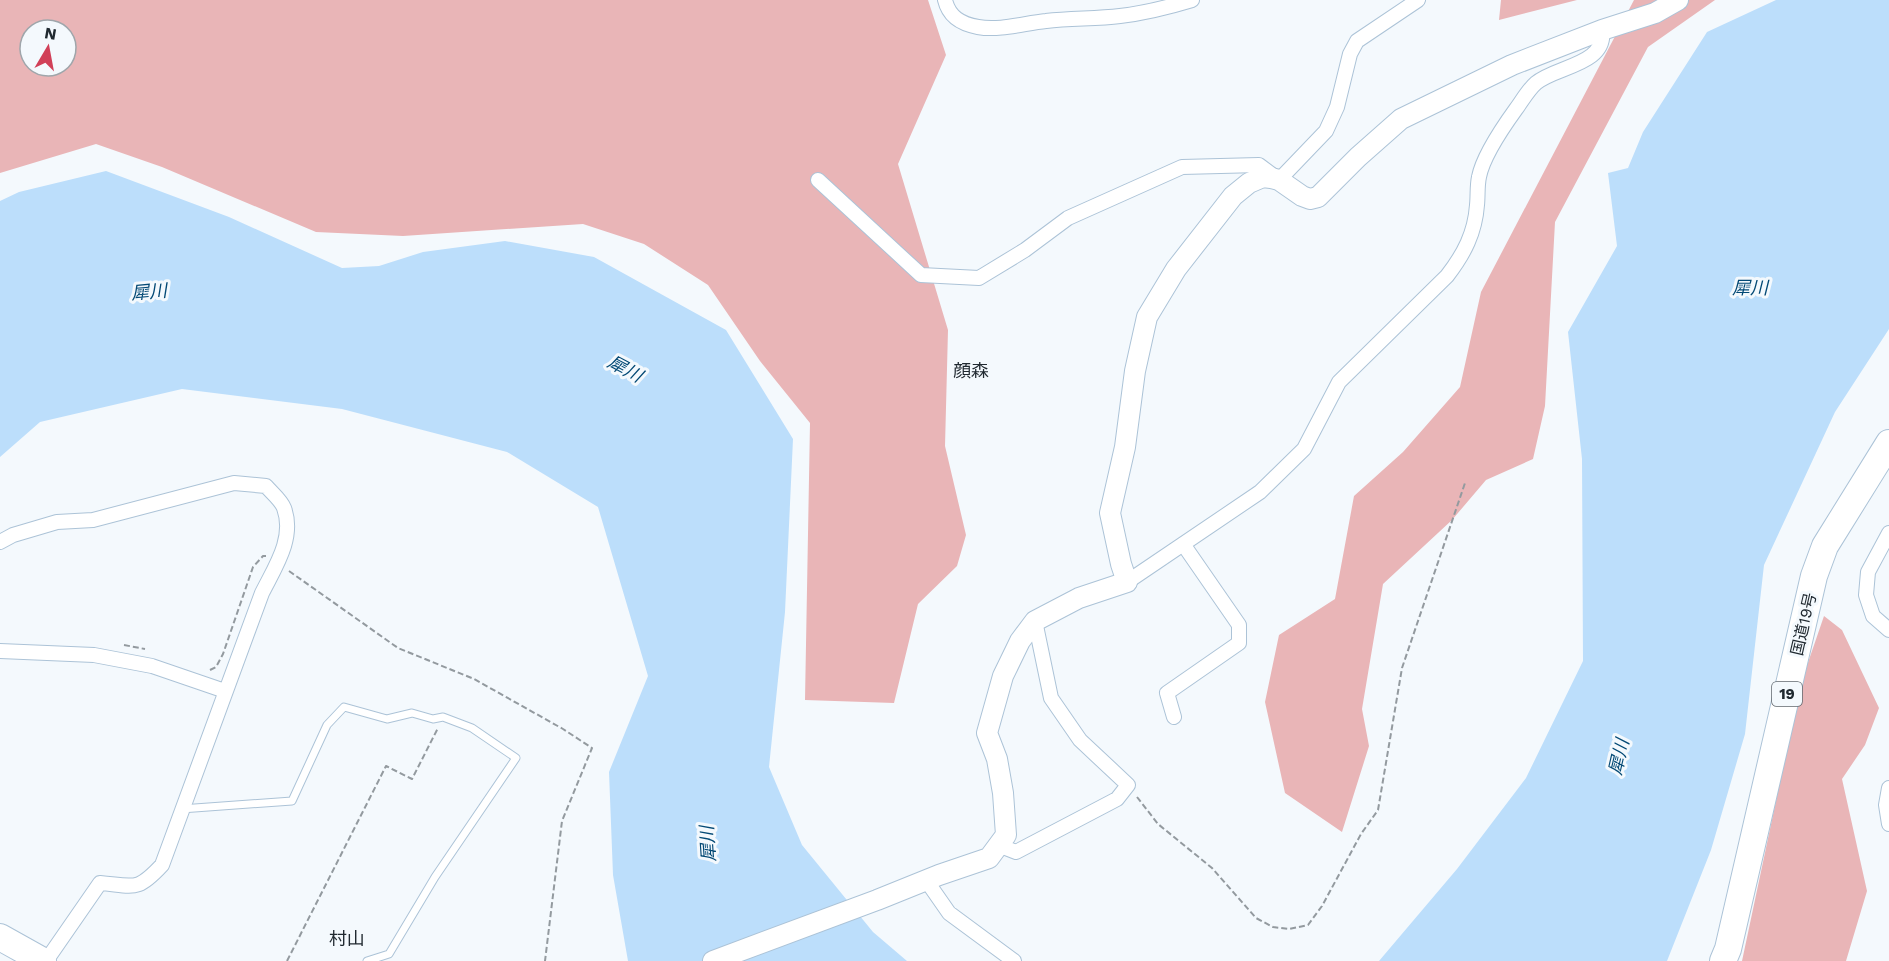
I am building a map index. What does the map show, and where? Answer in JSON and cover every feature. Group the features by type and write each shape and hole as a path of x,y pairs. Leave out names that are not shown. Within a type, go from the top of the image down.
{"highway":[{"name":"国道19号","path":"1723,961 1731,937 1814,576 1824,546 1889,443"},
{"path":"0,937 45,961"}],"street":[{"path":"945,0 947,9 955,19 978,27 998,28 1048,21 1120,16 1154,11 1192,0"},
{"path":"1279,180 1326,131 1337,107 1350,54 1358,41 1418,0"},
{"path":"818,180 921,275 979,278 1025,250 1068,218 1182,167 1259,165 1302,196 1310,200 1318,197 1401,119 1512,65 1602,30 1655,13 1678,0"},
{"path":"712,961 989,858 1006,835 1003,793 997,759 987,733 1003,676 1020,641 1035,621 1079,598 1127,582 1260,492 1304,449 1339,382 1447,276 1461,258 1474,230 1478,178 1486,154 1536,83 1598,51 1604,40 1602,30"},
{"path":"1127,582 1110,513 1125,447 1135,371 1147,317 1176,269 1233,196 1249,183 1263,177 1279,180"},
{"path":"0,542 13,535 57,522 93,520 234,483 266,486 284,507 288,529 281,554 262,593 162,865 139,886 100,883 45,961"},
{"path":"1889,533 1868,572 1866,595 1873,616 1889,630"},
{"path":"1174,717 1167,693 1239,643 1239,625 1183,544"},
{"path":"998,846 1016,852 1117,799 1128,785 1080,740 1051,698 1035,621"},
{"path":"0,651 94,655 152,666 225,691"},
{"path":"1889,788 1886,805 1889,824"},
{"path":"926,880 949,913 1014,961"}],"lane":[{"path":"181,809 292,801 327,725 344,707 387,719 412,712 433,719 443,717 472,728 516,758 435,877 389,954 367,961"}],"path":[{"path":"1128,785 1158,824 1212,868 1256,918 1273,927 1289,929 1308,925 1322,906 1361,834 1378,810 1402,668 1465,483"},
{"path":"200,668 211,671 223,654 253,567 263,556 281,554"},
{"path":"123,645 146,650"},
{"path":"287,961 386,766 412,779 443,717"}],"shaded area":[{"path":"0,0 928,0 946,55 898,164 948,330 945,446 966,535 957,566 918,604 894,703 805,700 810,423 760,361 708,285 644,244 583,224 403,236 316,232 162,167 96,144 0,173"},
{"path":"1501,0 1577,0 1499,20"},
{"path":"1634,0 1715,0 1648,47 1555,222 1545,406 1533,459 1486,480 1452,520 1383,584 1362,709 1369,746 1342,832 1285,793 1265,702 1279,635 1335,599 1354,496 1403,452 1460,387 1481,292"},
{"path":"1824,616 1842,630 1879,708 1865,745 1842,779 1867,891 1846,961 1742,961 1801,683"}],"water":[{"name":"犀川","path":"1776,0 1889,0 1889,329 1835,412 1764,565 1745,734 1711,850 1667,961 1379,961 1457,869 1526,778 1583,661 1582,459 1568,332 1617,246 1608,173 1628,168 1643,132 1707,32"},
{"path":"106,171 229,217 342,268 379,266 423,252 505,241 594,257 726,330 793,439 785,612 769,767 802,845 873,932 907,961 628,961 613,875 609,772 648,676 598,507 507,452 342,409 182,389 40,422 0,457 0,201 19,192"}],"district":[{"name":"顔森","path":"971,371"},
{"name":"村山","path":"347,939"}]}
